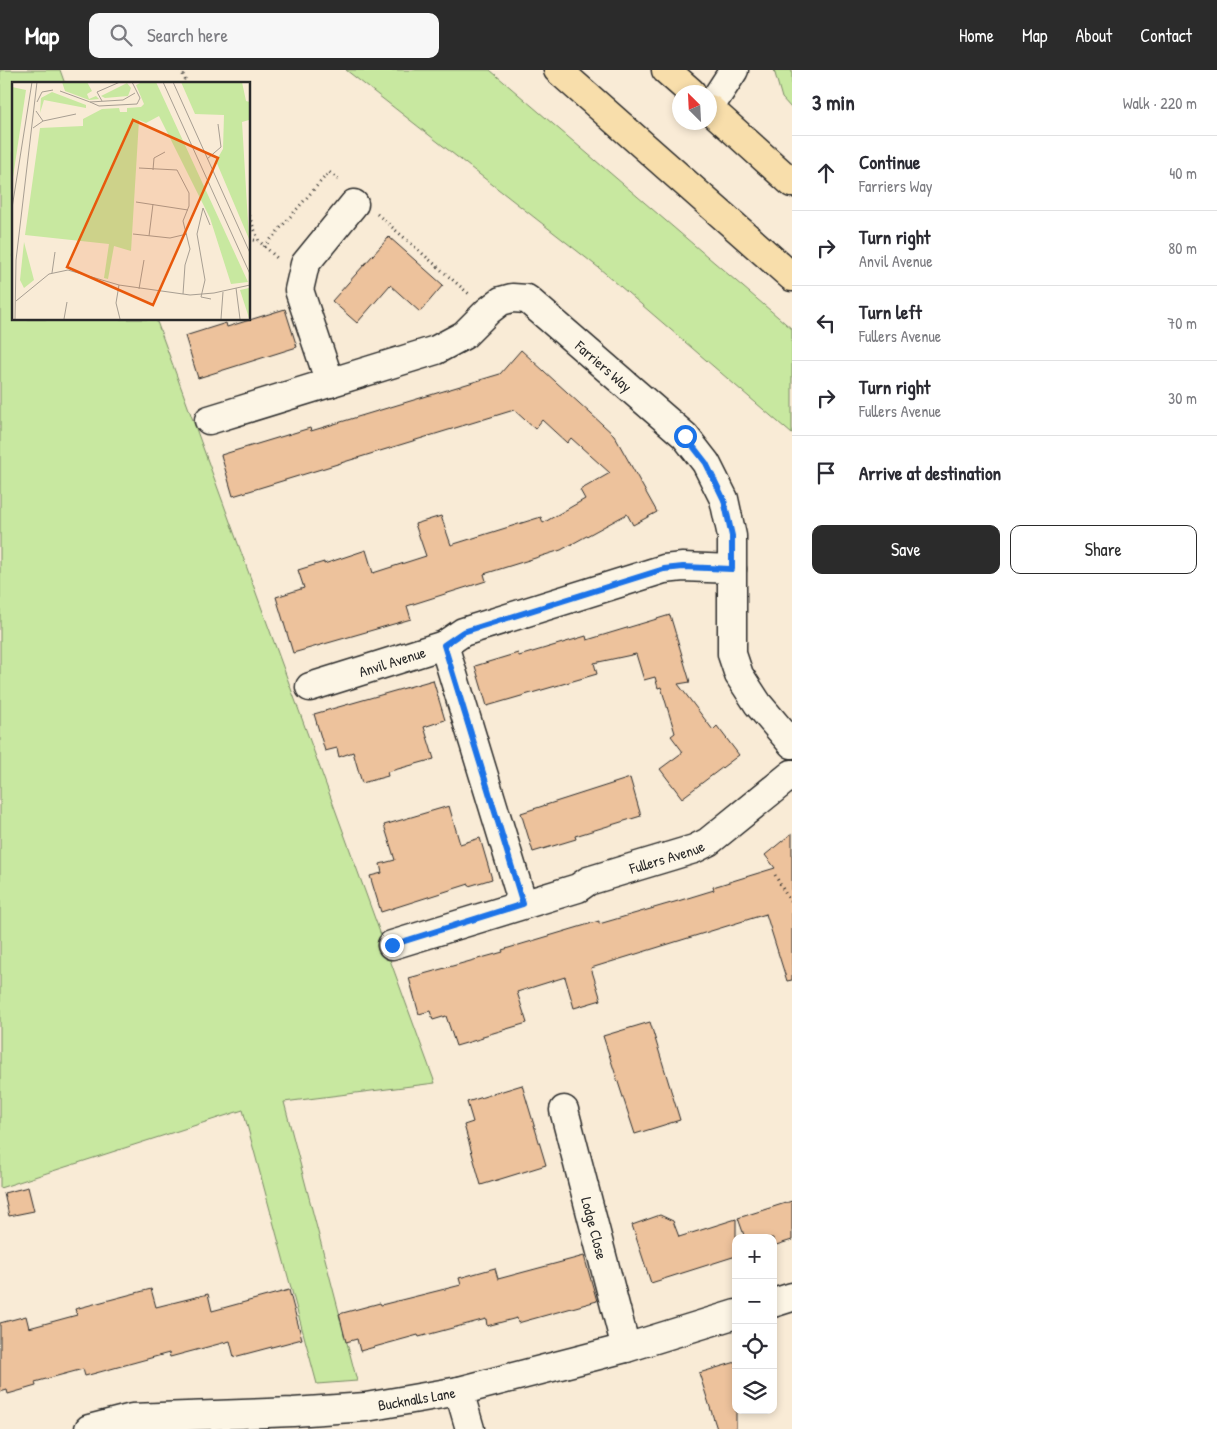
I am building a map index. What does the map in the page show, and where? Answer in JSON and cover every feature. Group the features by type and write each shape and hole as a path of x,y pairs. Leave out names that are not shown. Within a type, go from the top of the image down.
{"highway":[{"path":"558,70 792,277"},
{"path":"666,70 683,85"},
{"path":"717,114 792,183"}],"street":[{"path":"717,97 734,70"},
{"path":"330,383 299,290 305,264 357,200"},
{"name":"Farriers Way","path":"210,420 436,350 464,335 501,301 512,298 527,299 685,436 706,463 724,500 732,536 732,654 739,675 758,704 792,744"},
{"name":"Anvil Avenue","path":"310,687 444,645 463,632 664,569 683,567 732,569"},
{"path":"444,645 523,904"},
{"name":"Fullers Avenue","path":"392,945 578,888 588,881 694,849 708,842 792,774"},
{"name":"Lodge Close","path":"564,1110 626,1348"},
{"path":"777,1302 792,1297"},
{"name":"Bucknalls Lane","path":"89,1429 132,1418 293,1412 366,1407 459,1391 626,1348 732,1315"},
{"path":"459,1391 470,1429"}],"path":[{"path":"181,70 186,82"},
{"path":"250,218 259,241 264,247 329,172 357,200 488,311"},
{"path":"250,239 259,241"},
{"path":"775,875 792,906"}],"green space":[{"path":"0,70 60,70 64,82 12,82 12,320 156,320 435,1083 284,1102 357,1381 317,1384 243,1110 0,1188"},
{"path":"346,70 490,70 792,329 792,434 599,268"},
{"path":"774,70 792,70 792,109 782,98"}],"building":[{"path":"389,237 443,285 420,312 390,285 357,323 332,301"},
{"path":"285,309 297,347 198,378 185,336 226,323 227,327"},
{"path":"521,350 614,435 657,512 633,525 627,514 561,550 484,574 486,581 407,606 411,619 293,653 276,597 304,588 298,570 324,562 324,564 366,550 373,573 426,556 415,524 441,516 451,545 541,517 543,523 585,499 580,490 610,473 571,438 567,443 542,420 535,429 514,410 233,496 221,455 310,428 311,431 500,374"},
{"path":"670,615 690,682 678,684 713,730 717,726 739,755 682,798 660,769 683,752 671,736 675,733 661,687 658,688 655,677 644,680 636,654 594,663 597,674 487,706 475,666 518,653 519,656 586,636 587,640"},
{"path":"433,680 445,720 424,727 434,759 387,772 388,776 362,783 353,752 339,757 337,748 325,751 314,714"},
{"path":"630,778 641,816 575,836 576,839 533,852 521,813"},
{"path":"449,806 460,844 480,838 492,879 469,886 469,884 381,912 370,876 382,873 380,864 395,860 384,825"},
{"path":"792,833 792,980 787,981 766,914 591,968 601,1000 574,1008 565,977 517,992 527,1023 456,1046 446,1016 433,1020 430,1011 419,1014 409,978 503,952 502,950 599,921 599,924 678,901 714,890 713,887 775,868 765,855"},
{"path":"650,1022 680,1120 635,1134 603,1036"},
{"path":"522,1085 546,1165 481,1185 464,1125 473,1122 467,1102"},
{"path":"28,1187 34,1211 9,1216 4,1193"},
{"path":"792,1201 792,1240 777,1245 777,1234 744,1234 738,1218"},
{"path":"660,1215 673,1221 679,1237 736,1219 736,1234 732,1234 732,1257 651,1283 632,1225"},
{"path":"584,1256 597,1301 518,1323 517,1318 487,1326 486,1319 360,1351 357,1339 346,1342 339,1314 461,1285 459,1278 495,1268 498,1279"},
{"path":"151,1289 156,1307 208,1294 212,1311 289,1290 302,1339 234,1357 230,1341 170,1357 169,1353 85,1376 83,1369 35,1382 36,1386 8,1394 7,1390 0,1392 0,1323 26,1316 29,1328 77,1315 75,1309"},
{"path":"732,1363 732,1414 736,1414 736,1429 717,1429 699,1373"}],"route":[{"path":"392,945 523,904 444,645 463,632 664,569 683,567 732,569 732,536 724,500 706,463 685,436"}]}
